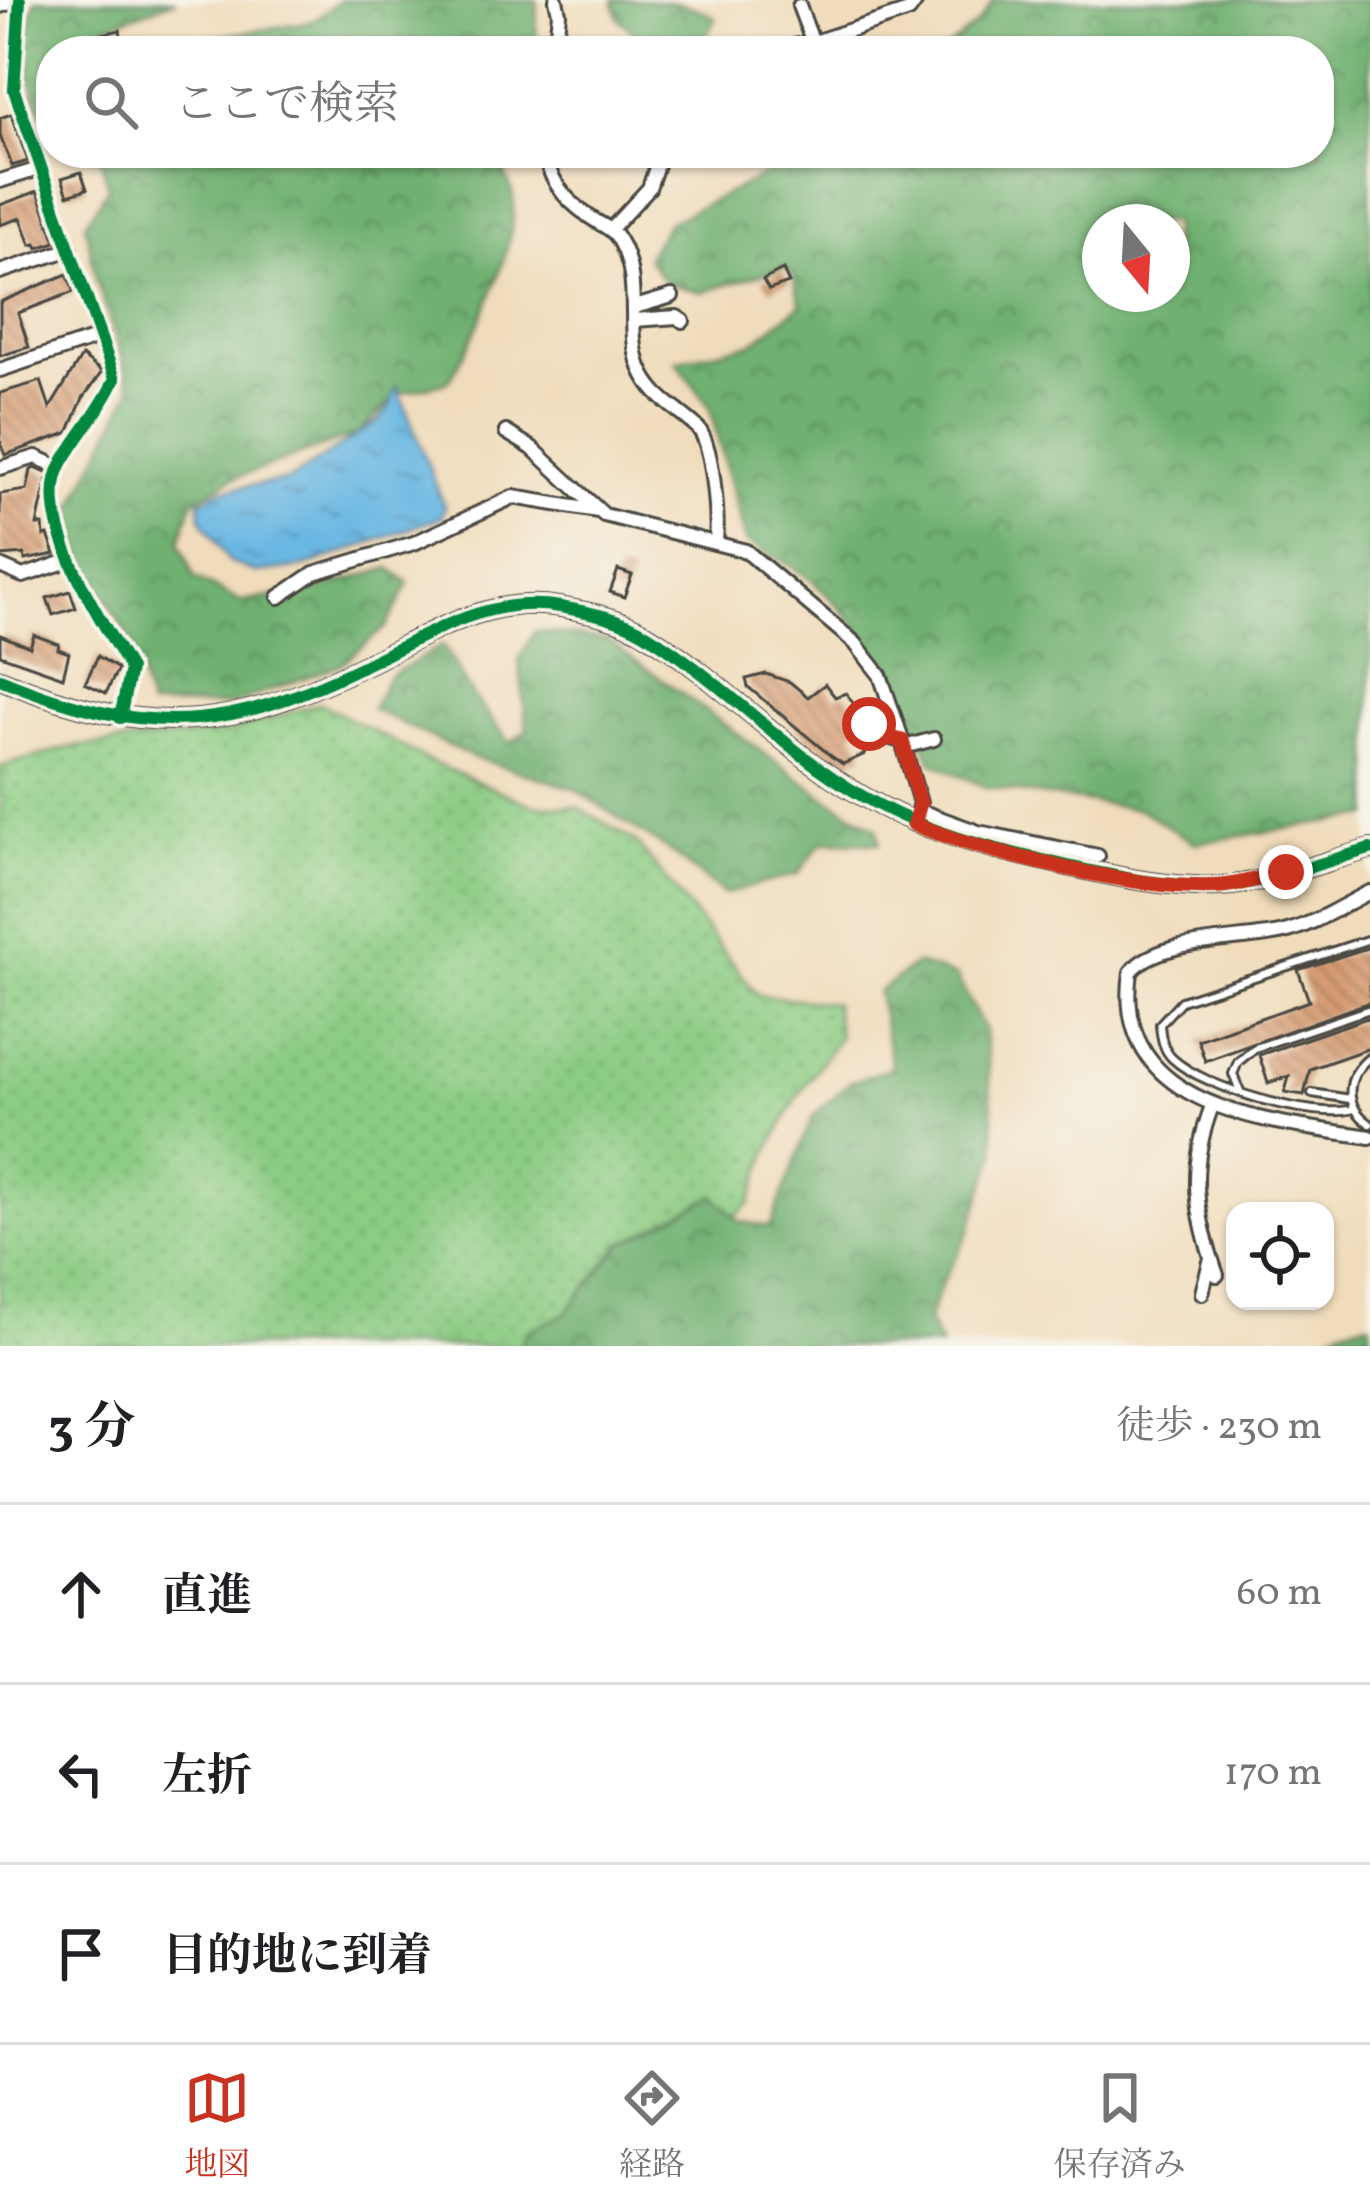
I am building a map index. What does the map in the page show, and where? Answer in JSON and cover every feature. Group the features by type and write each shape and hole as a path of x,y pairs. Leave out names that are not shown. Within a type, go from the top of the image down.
{"street":[{"path":"0,6 19,0 7,92 36,155"},
{"path":"556,0 556,36"},
{"path":"842,36 909,11 917,0"},
{"path":"799,6 811,36"},
{"path":"0,181 42,168 115,379 105,403 59,468 55,526 130,669 120,718"},
{"path":"548,168 566,199 611,230 625,251 636,350 650,386 704,435 718,517 716,542"},
{"path":"611,230 649,188 656,168"},
{"path":"0,272 71,249"},
{"path":"635,314 672,296"},
{"path":"635,314 683,321"},
{"path":"0,370 102,336"},
{"path":"506,432 532,448 599,511"},
{"path":"0,468 36,457 59,468"},
{"path":"279,597 314,573 414,543 513,496 599,511 617,520 746,551 855,643 880,675 903,744 917,818"},
{"path":"0,566 22,576 70,560"},
{"path":"0,679 120,718 188,721 280,703 459,619 522,602 556,606 600,615 644,632 851,792 988,848 1072,867 1222,886 1370,849"},
{"path":"869,724 877,734 903,744 934,739"},
{"path":"917,818 1098,856"},
{"path":"1370,892 1287,932 1160,953 1135,966 1129,1003 1154,1067 1213,1106 1370,1137"},
{"path":"1213,1106 1196,1163 1199,1213 1217,1275"},
{"path":"1202,1293 1211,1258"}],"lane":[{"path":"1354,1109 1326,1113 1221,1086 1171,1058 1160,1032 1164,1017 1181,1001 1370,939"},
{"path":"1240,1091 1235,1067 1256,1048 1370,1009"},
{"path":"1370,1057 1358,1067 1350,1100 1370,1124"},
{"path":"1312,1093 1350,1100"}],"green space":[{"path":"36,0 176,0 84,36 36,36 36,98 29,66"},
{"path":"341,0 537,0 536,36 225,36 313,21"},
{"path":"613,0 684,5 716,20 706,36 639,36 619,19"},
{"path":"994,0 1370,0 1370,816 1195,843 1139,809 985,787 932,762 883,664 852,621 812,581 746,542 709,406 676,361 752,343 801,305 792,273 785,267 702,292 665,283 647,257 667,223 773,168 1334,168 1334,36 963,36"},
{"path":"103,168 502,168 513,197 502,265 470,343 448,382 398,394 358,434 229,480 193,502 180,541 194,577 241,602 317,589 390,568 409,583 386,627 340,665 230,705 149,707 133,645 70,537 73,507 132,389 96,279 85,224 108,188"},
{"path":"535,631 607,640 828,799 877,828 880,843 822,842 798,874 724,894 665,848 573,788 475,758 372,709 388,677 443,645 472,695 510,743 527,730 519,660"},
{"path":"320,703 435,764 532,805 578,807 636,842 758,995 834,1003 839,1037 796,1099 768,1152 750,1203 721,1230 547,1346 0,1346 0,767 70,747 225,733"},
{"path":"916,964 956,976 985,1030 996,1152 969,1232 928,1321 941,1346 522,1346 526,1332 565,1314 620,1245 714,1196 739,1221 770,1227 813,1116 850,1082 892,1068 878,992"},
{"path":"1370,1322 1370,1346 1312,1346 1340,1328"}],"water":[{"path":"397,386 445,508 441,517 304,567 256,573 229,561 201,518 200,502 221,490 289,480 377,422 389,408"}],"building":[{"path":"11,114 28,161 12,166 0,136 0,118"},
{"path":"81,172 87,189 68,195 62,178"},
{"path":"38,191 56,242 38,248 31,245 21,218 0,225 0,205"},
{"path":"783,270 789,283 769,290 763,280"},
{"path":"67,274 74,292 18,313 29,347 0,356 0,302"},
{"path":"82,356 102,372 83,398 68,433 5,455 0,440 0,393 41,381 50,408"},
{"path":"35,468 48,474 37,525 43,525 55,554 25,560 24,554 0,556 0,494 27,490"},
{"path":"618,570 632,575 624,597 610,592"},
{"path":"70,591 76,608 53,615 47,598"},
{"path":"0,635 30,647 34,635 59,644 58,649 69,653 63,677 0,655"},
{"path":"98,656 118,669 106,693 85,683"},
{"path":"766,674 790,682 808,697 825,684 835,697 846,693 862,716 854,731 865,754 843,764 831,756 748,687 746,679"},
{"path":"1370,947 1370,1002 1205,1061 1198,1040 1309,1001 1298,970"},
{"path":"1370,1017 1370,1048 1310,1069 1304,1095 1285,1092 1289,1076 1268,1083 1259,1055"}],"cycle path":[{"path":"20,0 14,90 36,153"},
{"path":"41,168 115,379 61,465 55,488 56,514 74,570 130,669 120,718"},
{"path":"0,679 106,713 198,719 288,698 471,616 514,606 560,607 636,628 687,662 835,779 897,814 961,839 1106,874 1201,886 1258,881 1370,849"}],"route":[{"path":"869,724 877,734 902,741 920,803 914,824 925,829 988,848 1156,882 1222,886 1286,872"}]}
